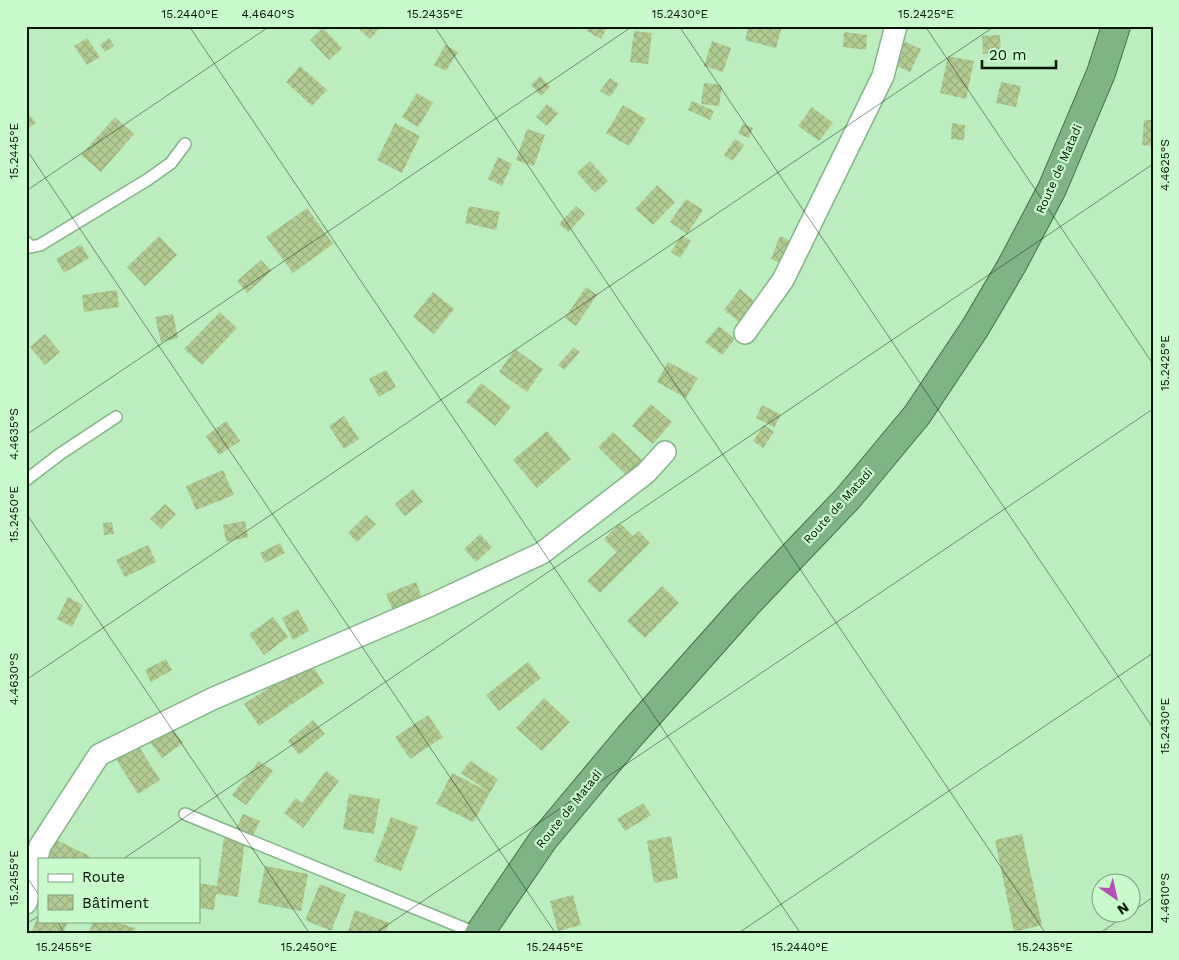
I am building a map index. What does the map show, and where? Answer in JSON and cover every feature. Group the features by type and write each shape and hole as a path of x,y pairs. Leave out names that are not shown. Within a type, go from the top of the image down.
{"highway":[{"name":"Route de Matadi","path":"478,934 543,840 622,744 747,604 848,498 917,415 975,328 1012,265 1052,189 1101,73 1116,26"}],"street":[{"path":"744,333 783,280 884,76 896,26"},
{"path":"26,903 40,846 98,755 212,699 431,605 542,553 646,474 665,452"}],"lane":[{"path":"26,242 31,248 40,245 147,180 171,163 185,144"},
{"path":"26,480 60,454 116,417"},
{"path":"185,814 478,934"}],"building":[{"path":"356,26 382,26 370,39"},
{"path":"590,26 608,26 601,39 587,31"},
{"path":"749,26 782,26 776,48 745,40"},
{"path":"323,28 342,48 329,60 310,40"},
{"path":"634,31 652,33 648,64 630,62"},
{"path":"844,32 867,35 866,50 843,47"},
{"path":"1000,35 1001,53 983,54 982,36"},
{"path":"87,38 100,57 87,65 74,46"},
{"path":"109,38 114,46 105,52 100,45"},
{"path":"712,41 731,48 723,72 704,66"},
{"path":"903,41 921,49 910,72 892,64"},
{"path":"445,45 458,52 446,71 434,65"},
{"path":"948,56 974,61 966,99 940,93"},
{"path":"300,66 327,90 312,106 286,82"},
{"path":"540,76 550,87 541,96 531,85"},
{"path":"610,78 619,84 610,97 600,91"},
{"path":"1001,82 1021,86 1016,107 996,103"},
{"path":"704,83 722,85 719,106 701,104"},
{"path":"417,93 433,103 418,127 402,117"},
{"path":"692,101 714,111 710,120 688,110"},
{"path":"547,104 558,113 547,126 536,117"},
{"path":"623,105 646,119 629,146 606,133"},
{"path":"812,107 833,123 819,141 798,126"},
{"path":"26,111 36,123 26,130"},
{"path":"115,117 134,134 101,172 81,155"},
{"path":"1144,120 1153,120 1153,146 1142,145"},
{"path":"395,123 420,136 402,173 377,160"},
{"path":"952,123 965,125 964,140 951,139"},
{"path":"743,124 753,128 749,138 738,134"},
{"path":"527,129 545,135 534,166 516,160"},
{"path":"735,139 744,145 733,161 724,155"},
{"path":"498,157 512,164 502,186 488,179"},
{"path":"590,161 608,181 595,193 577,173"},
{"path":"657,185 675,202 653,225 635,209"},
{"path":"686,199 703,210 687,234 670,222"},
{"path":"469,206 500,212 496,230 465,223"},
{"path":"576,206 585,214 568,232 559,224"},
{"path":"307,208 333,244 293,273 266,237"},
{"path":"682,235 691,241 680,258 671,252"},
{"path":"159,236 177,255 145,286 127,267"},
{"path":"780,236 791,241 782,264 771,259"},
{"path":"81,244 89,258 64,273 56,259"},
{"path":"261,260 271,271 247,293 237,281"},
{"path":"586,287 597,295 576,326 565,318"},
{"path":"740,289 758,304 742,324 724,310"},
{"path":"117,290 119,307 84,312 82,295"},
{"path":"433,292 454,309 434,334 413,317"},
{"path":"220,312 237,328 202,365 184,349"},
{"path":"173,314 178,338 161,342 155,317"},
{"path":"719,326 735,339 722,355 705,342"},
{"path":"45,334 60,352 45,365 30,347"},
{"path":"574,347 580,352 564,370 558,365"},
{"path":"515,349 543,369 527,392 499,372"},
{"path":"668,362 698,378 686,398 657,382"},
{"path":"386,370 396,387 379,397 369,379"},
{"path":"481,383 511,407 495,426 466,402"},
{"path":"651,404 672,422 653,444 632,426"},
{"path":"762,405 781,415 774,427 756,418"},
{"path":"344,416 359,439 344,449 329,426"},
{"path":"226,421 240,441 219,455 206,436"},
{"path":"764,425 774,432 763,448 753,441"},
{"path":"547,431 571,459 537,488 513,460"},
{"path":"613,432 642,460 627,476 598,447"},
{"path":"223,470 234,495 196,510 186,486"},
{"path":"413,489 423,502 405,516 395,504"},
{"path":"165,504 176,514 161,529 150,519"},
{"path":"366,515 376,524 357,542 348,533"},
{"path":"245,521 248,537 226,542 223,525"},
{"path":"112,522 114,534 104,535 103,523"},
{"path":"620,523 633,536 639,531 650,543 600,593 587,581 617,552 604,539"},
{"path":"480,534 492,547 476,562 464,549"},
{"path":"280,543 285,553 265,563 260,553"},
{"path":"148,545 156,562 125,577 116,560"},
{"path":"416,582 424,603 395,615 386,594"},
{"path":"662,586 679,603 645,638 627,621"},
{"path":"68,597 83,605 72,627 57,619"},
{"path":"298,609 309,631 293,640 282,618"},
{"path":"273,617 288,637 264,655 249,634"},
{"path":"166,659 172,670 151,682 145,670"},
{"path":"309,661 324,683 259,726 244,704"},
{"path":"528,662 541,678 499,711 486,695"},
{"path":"544,698 570,722 542,751 516,728"},
{"path":"428,715 443,737 410,759 395,737"},
{"path":"313,720 325,734 299,755 288,741"},
{"path":"170,726 183,743 162,758 149,741"},
{"path":"136,742 160,780 138,794 114,756"},
{"path":"259,761 273,771 246,805 232,795"},
{"path":"470,761 498,779 473,822 436,804 452,773 489,792 461,773"},
{"path":"326,771 339,781 303,828 284,813 296,798 302,803"},
{"path":"349,794 380,799 374,834 343,829"},
{"path":"643,803 651,815 625,831 617,819"},
{"path":"243,814 260,821 253,836 236,829"},
{"path":"391,817 418,827 401,871 374,861"},
{"path":"1022,834 1042,925 1014,932 995,840"},
{"path":"671,836 678,878 654,883 647,841"},
{"path":"224,838 245,840 238,897 216,894 214,910 200,908 200,883 217,886"},
{"path":"56,840 90,856 89,858 47,858"},
{"path":"265,866 308,874 301,911 258,903"},
{"path":"320,884 346,895 331,931 305,920"},
{"path":"573,895 581,925 558,931 550,901"},
{"path":"355,910 389,923 385,934 347,934"},
{"path":"38,916 38,922 68,922 63,934 31,933"},
{"path":"93,922 115,922 135,928 134,934 89,934"}]}
